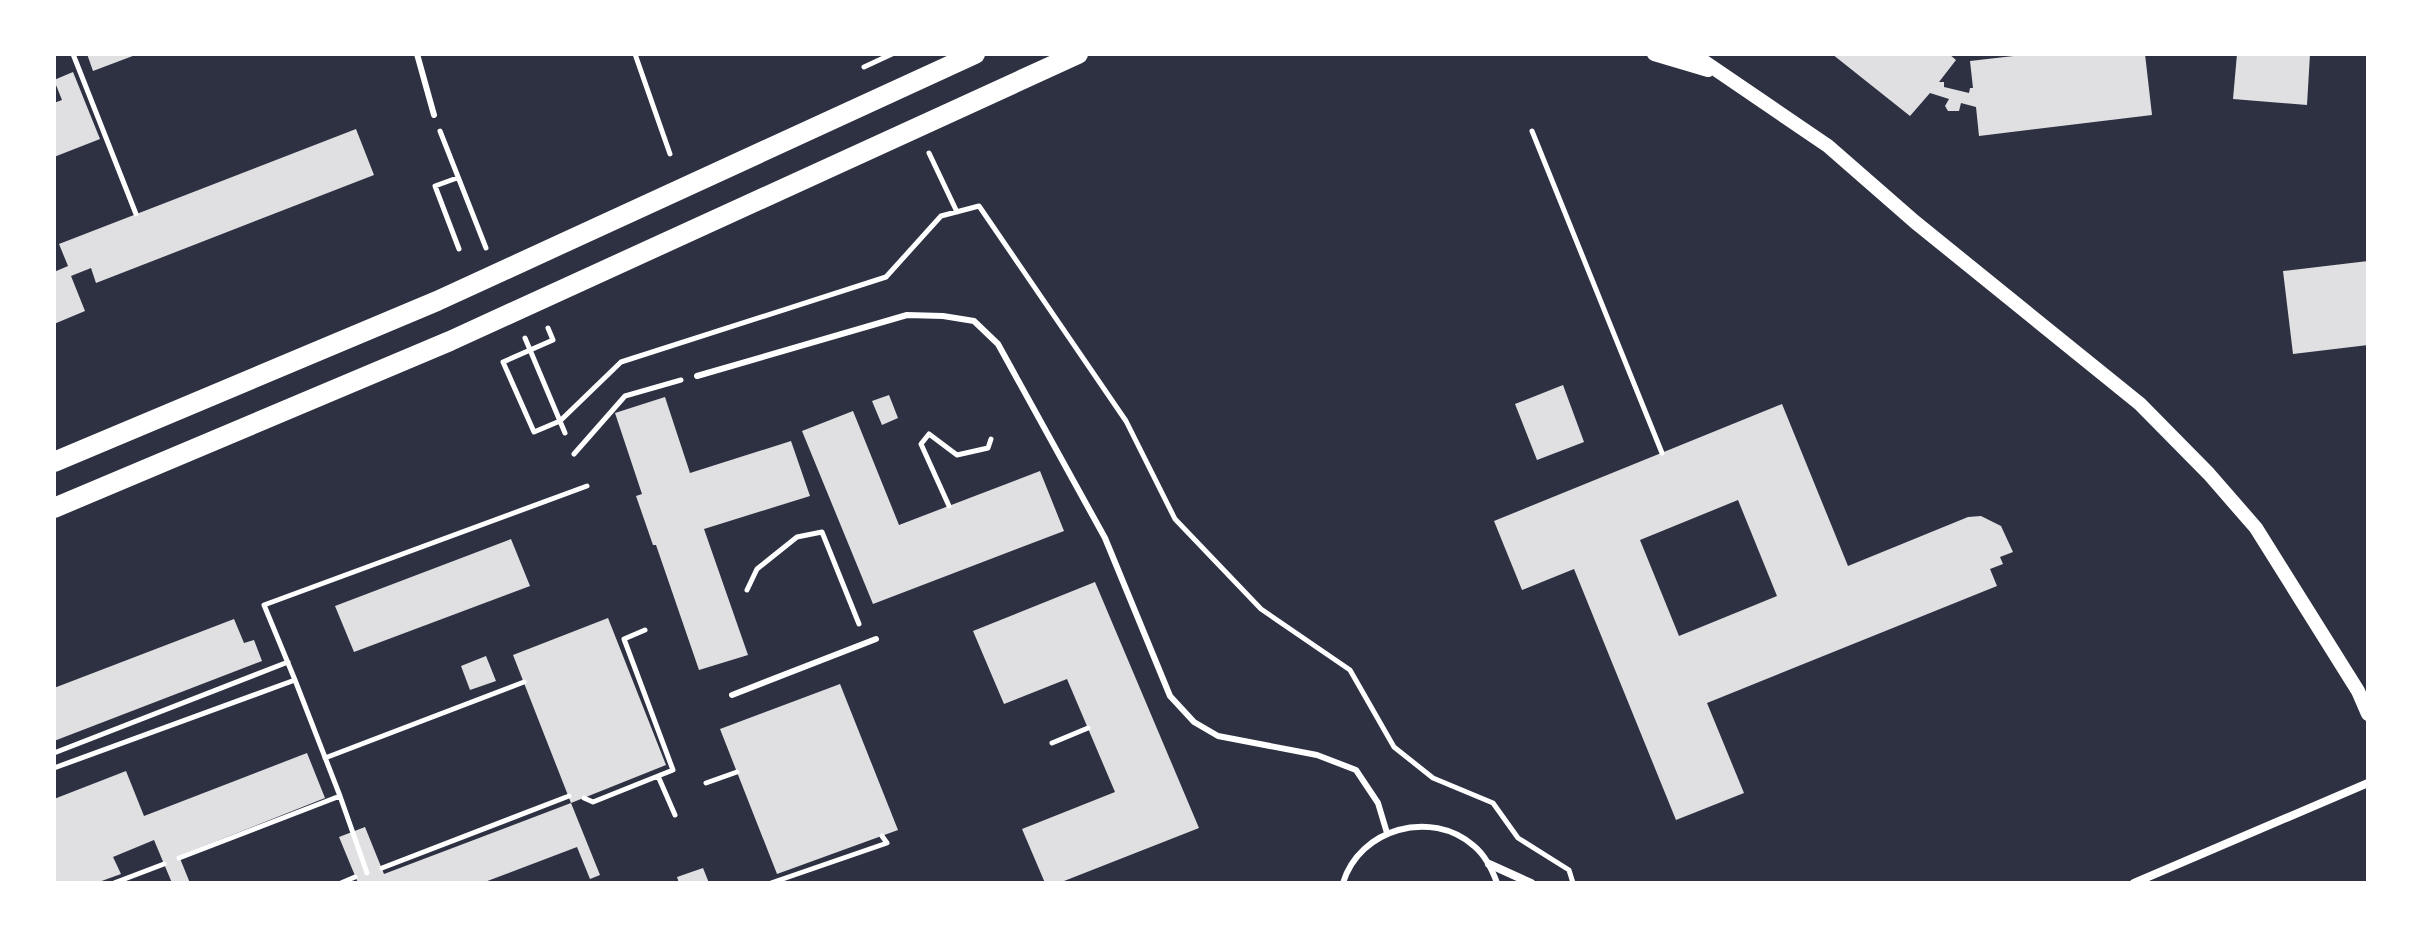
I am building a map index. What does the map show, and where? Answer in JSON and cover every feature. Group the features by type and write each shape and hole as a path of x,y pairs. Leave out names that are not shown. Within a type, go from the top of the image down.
{"main road":[{"path":"54,462 437,301 975,54"},
{"path":"54,508 450,341 1078,54"}],"street":[{"path":"1654,54 1723,74"},
{"path":"1693,54 1828,146 1915,222 2140,404 2174,437 2256,528 2358,691 2368,714"},
{"path":"2134,883 2368,783"},
{"path":"1489,864 1531,883"}],"lane":[{"path":"417,54 434,115"},
{"path":"697,376 907,315 974,321 998,344 1105,538 1170,696 1194,722 1218,736 1317,755 1356,770 1378,803 1387,833"},
{"path":"732,695 876,639"},
{"path":"1343,883 1347,871 1364,848 1387,833 1410,826 1433,827 1455,834 1474,846 1489,864 1497,883"}],"path":[{"path":"73,54 136,214"},
{"path":"635,54 670,154"},
{"path":"864,67 892,54"},
{"path":"434,115 457,178 435,186 459,249"},
{"path":"1532,131 1662,453"},
{"path":"929,152 957,212"},
{"path":"548,328 553,340 503,362 534,432 560,421 621,362 886,277 941,216 979,206 1126,421 1175,519 1261,609 1350,670 1394,747 1433,778 1493,803 1518,838 1569,870 1573,883"},
{"path":"574,454 625,396 697,376"},
{"path":"560,421 565,433"},
{"path":"949,506 921,444 929,434 957,455 988,448 991,439"},
{"path":"367,873 340,796 264,605 587,486"},
{"path":"747,590 757,569 797,537 822,532 848,598"},
{"path":"584,798 593,802 673,770 624,639 645,630"},
{"path":"54,753 288,662"},
{"path":"54,768 295,680"},
{"path":"325,758 524,682"},
{"path":"1052,743 1088,728"},
{"path":"706,783 737,772"},
{"path":"658,776 675,815"},
{"path":"179,858 340,796"},
{"path":"382,868 569,796"},
{"path":"771,883 887,843 882,836"},
{"path":"114,883 164,864"},
{"path":"341,883 355,877"}],"building":[{"path":"87,54 138,54 93,71"},
{"path":"1832,54 1949,54 1956,60 1939,82 1944,82 1944,87 1969,93 1973,88 1970,61 2031,54 2145,54 2152,115 1979,136 1976,107 1961,103 1959,111 1948,111 1945,106 1949,99 1930,93 1910,116"},
{"path":"2237,54 2310,54 2307,105 2233,99"},
{"path":"73,72 100,139 54,157 54,103 62,100 54,80"},
{"path":"356,129 374,175 96,283 91,268 71,276 85,311 54,324 54,272 68,266 59,244"},
{"path":"2368,261 2368,345 2293,354 2283,271"},
{"path":"1563,385 1584,442 1537,460 1515,404"},
{"path":"889,395 898,418 882,425 872,401"},
{"path":"665,397 690,473 791,441 810,496 704,529 748,655 699,670 636,496 642,494 615,413"},
{"path":"1782,404 1848,566 1968,517 1981,516 2001,526 2013,552 2000,557 2003,564 1990,569 1997,586 1707,703 1744,793 1676,820 1574,569 1522,590 1494,521","holes":["1738,500 1777,596 1679,636 1640,540"]},
{"path":"853,411 899,525 1040,471 1064,531 873,604 802,431"},
{"path":"511,539 530,586 354,652 335,606"},
{"path":"1095,582 1199,828 1059,883 1045,883 1022,829 1115,792 1067,679 1004,704 973,631"},
{"path":"608,618 666,765 571,803 513,655"},
{"path":"234,619 244,643 254,640 262,661 54,741 54,688"},
{"path":"486,656 496,681 470,690 461,666"},
{"path":"840,684 898,830 777,874 720,729"},
{"path":"307,753 325,798 179,856 190,883 172,883 154,840 113,857 121,874 96,883 54,883 54,799 126,771 144,816"},
{"path":"571,803 600,875 590,879 577,847 482,883 358,883 339,837 365,827 384,874"},
{"path":"703,868 709,883 679,883 677,877"}]}
